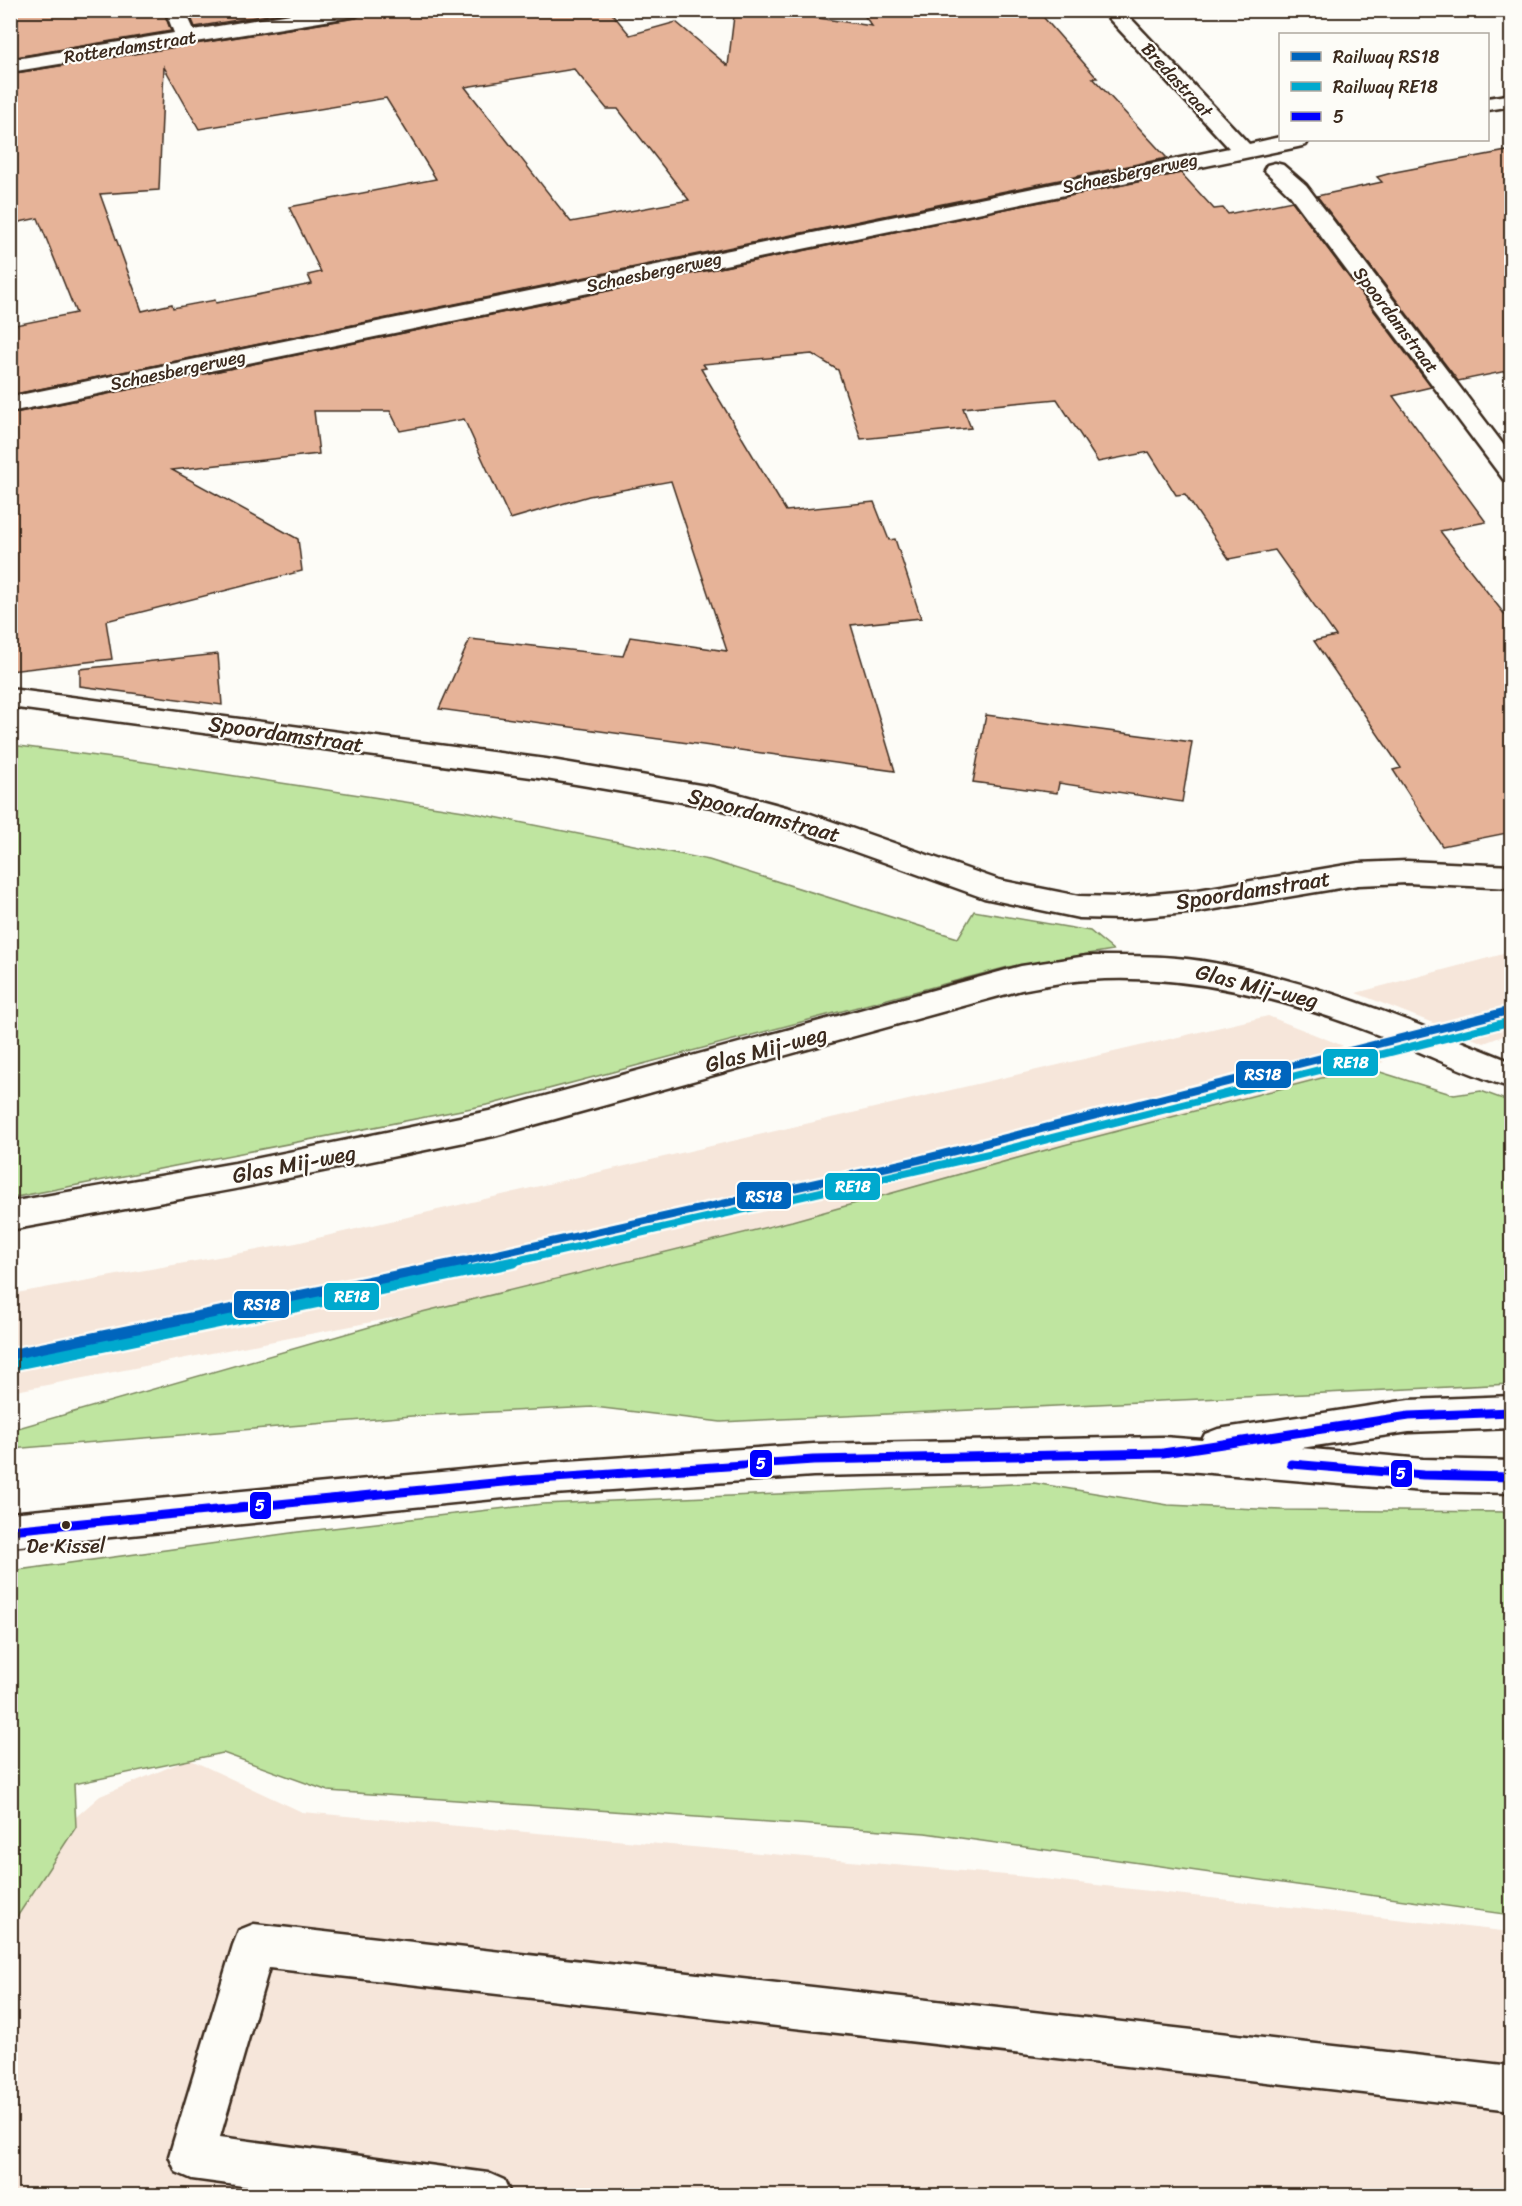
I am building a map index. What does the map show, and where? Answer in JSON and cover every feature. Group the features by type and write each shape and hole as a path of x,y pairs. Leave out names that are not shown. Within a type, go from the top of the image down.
{"street":[{"path":"176,10 187,39"},
{"name":"Rotterdamstraat","path":"10,66 356,10"},
{"name":"Bredastraat","path":"1112,10 1242,150"},
{"path":"1489,104 1512,100"},
{"name":"Schaesbergerweg","path":"10,405 1292,141"},
{"name":"Spoordamstraat","path":"1275,170 1298,190 1512,474"},
{"name":"Spoordamstraat","path":"10,698 546,769 712,797 797,820 995,890 1079,907 1122,908 1198,901 1358,874 1407,872 1512,877"},
{"name":"Glas Mij-weg","path":"10,1216 258,1172 494,1123 1021,978 1073,969 1167,966 1265,984 1317,1000 1512,1076"},
{"path":"1163,1453 1409,1416 1512,1412"},
{"path":"10,1530 525,1480 813,1461 1163,1453 1423,1475 1512,1477"},
{"path":"488,2196 192,2156 254,1945 1512,2088"}],"shaded area":[{"path":"1511,952 1511,1033 1484,1043 1356,993"},
{"path":"1268,1016 1384,1062 1064,1145 792,1221 418,1313 11,1392 11,1294 296,1243"},
{"path":"189,1759 302,1812 1017,1876 1511,1932 1511,2195 11,2195 10,1874 100,1796"}],"green space":[{"path":"11,745 144,762 464,811 709,860 958,938 974,911 1090,931 1113,950 1008,967 492,1104 11,1198"},
{"path":"1364,1067 1454,1095 1481,1091 1511,1102 1511,1384 721,1422 594,1407 412,1416 11,1449 11,1430 418,1313 792,1221 1064,1145"},
{"path":"1034,1483 1168,1505 1281,1510 1511,1512 1511,1915 925,1833 328,1791 223,1753 74,1784 76,1827 11,1926 11,1571 298,1532 542,1504"}],"building":[{"path":"10,10 163,10 171,31 10,58"},
{"path":"188,10 298,10 195,27"},
{"path":"368,10 609,10 630,35 676,22 728,66 734,16 759,17 764,10 872,26 860,10 1037,10 1097,78 1093,78 1167,158 10,395 10,326 76,313 38,218 10,224 10,74 356,18","holes":["164,67 199,129 386,98 436,179 289,207 321,272 308,275 312,284 216,303 215,300 173,308 172,304 142,311 100,194 159,190","574,69 607,109 618,109 689,200 571,222 465,87"]},
{"path":"1512,150 1512,370 1458,381 1317,196 1382,182 1377,177 1395,172"},
{"path":"1181,173 1214,209 1223,208 1228,214 1292,201 1431,387 1393,396 1486,522 1440,531 1512,624 1512,832 1442,846 1393,770 1401,768 1314,641 1336,636 1275,550 1229,559 1185,494 1176,495 1149,452 1098,462 1057,399 963,408 971,428 861,439 838,370 812,354 703,364 706,368 701,369 786,511 874,502 889,540 895,539 921,618 851,625 895,771 439,709 470,639 623,656 630,637 727,651 671,481 589,496 510,519 464,419 400,431 390,411 314,411 319,454 172,470 298,539 302,571 106,621 112,659 10,671 10,414"},
{"path":"218,654 222,705 80,686 80,669"},
{"path":"986,715 1192,742 1182,802 1059,783 1057,793 973,782"}],"rail line":[{"name":"RS18","path":"10,1355 465,1262 806,1186 1067,1124 1512,1010"},
{"name":"RE18","path":"12,1365 693,1223 1067,1135 1512,1021"}],"transit line":[{"name":"5","path":"10,1530 525,1480 813,1460 1163,1453 1409,1416 1512,1412"},
{"name":"5","path":"1291,1464 1423,1475 1512,1477"}],"place":[{"name":"De Kissel","path":"66,1525"}]}
